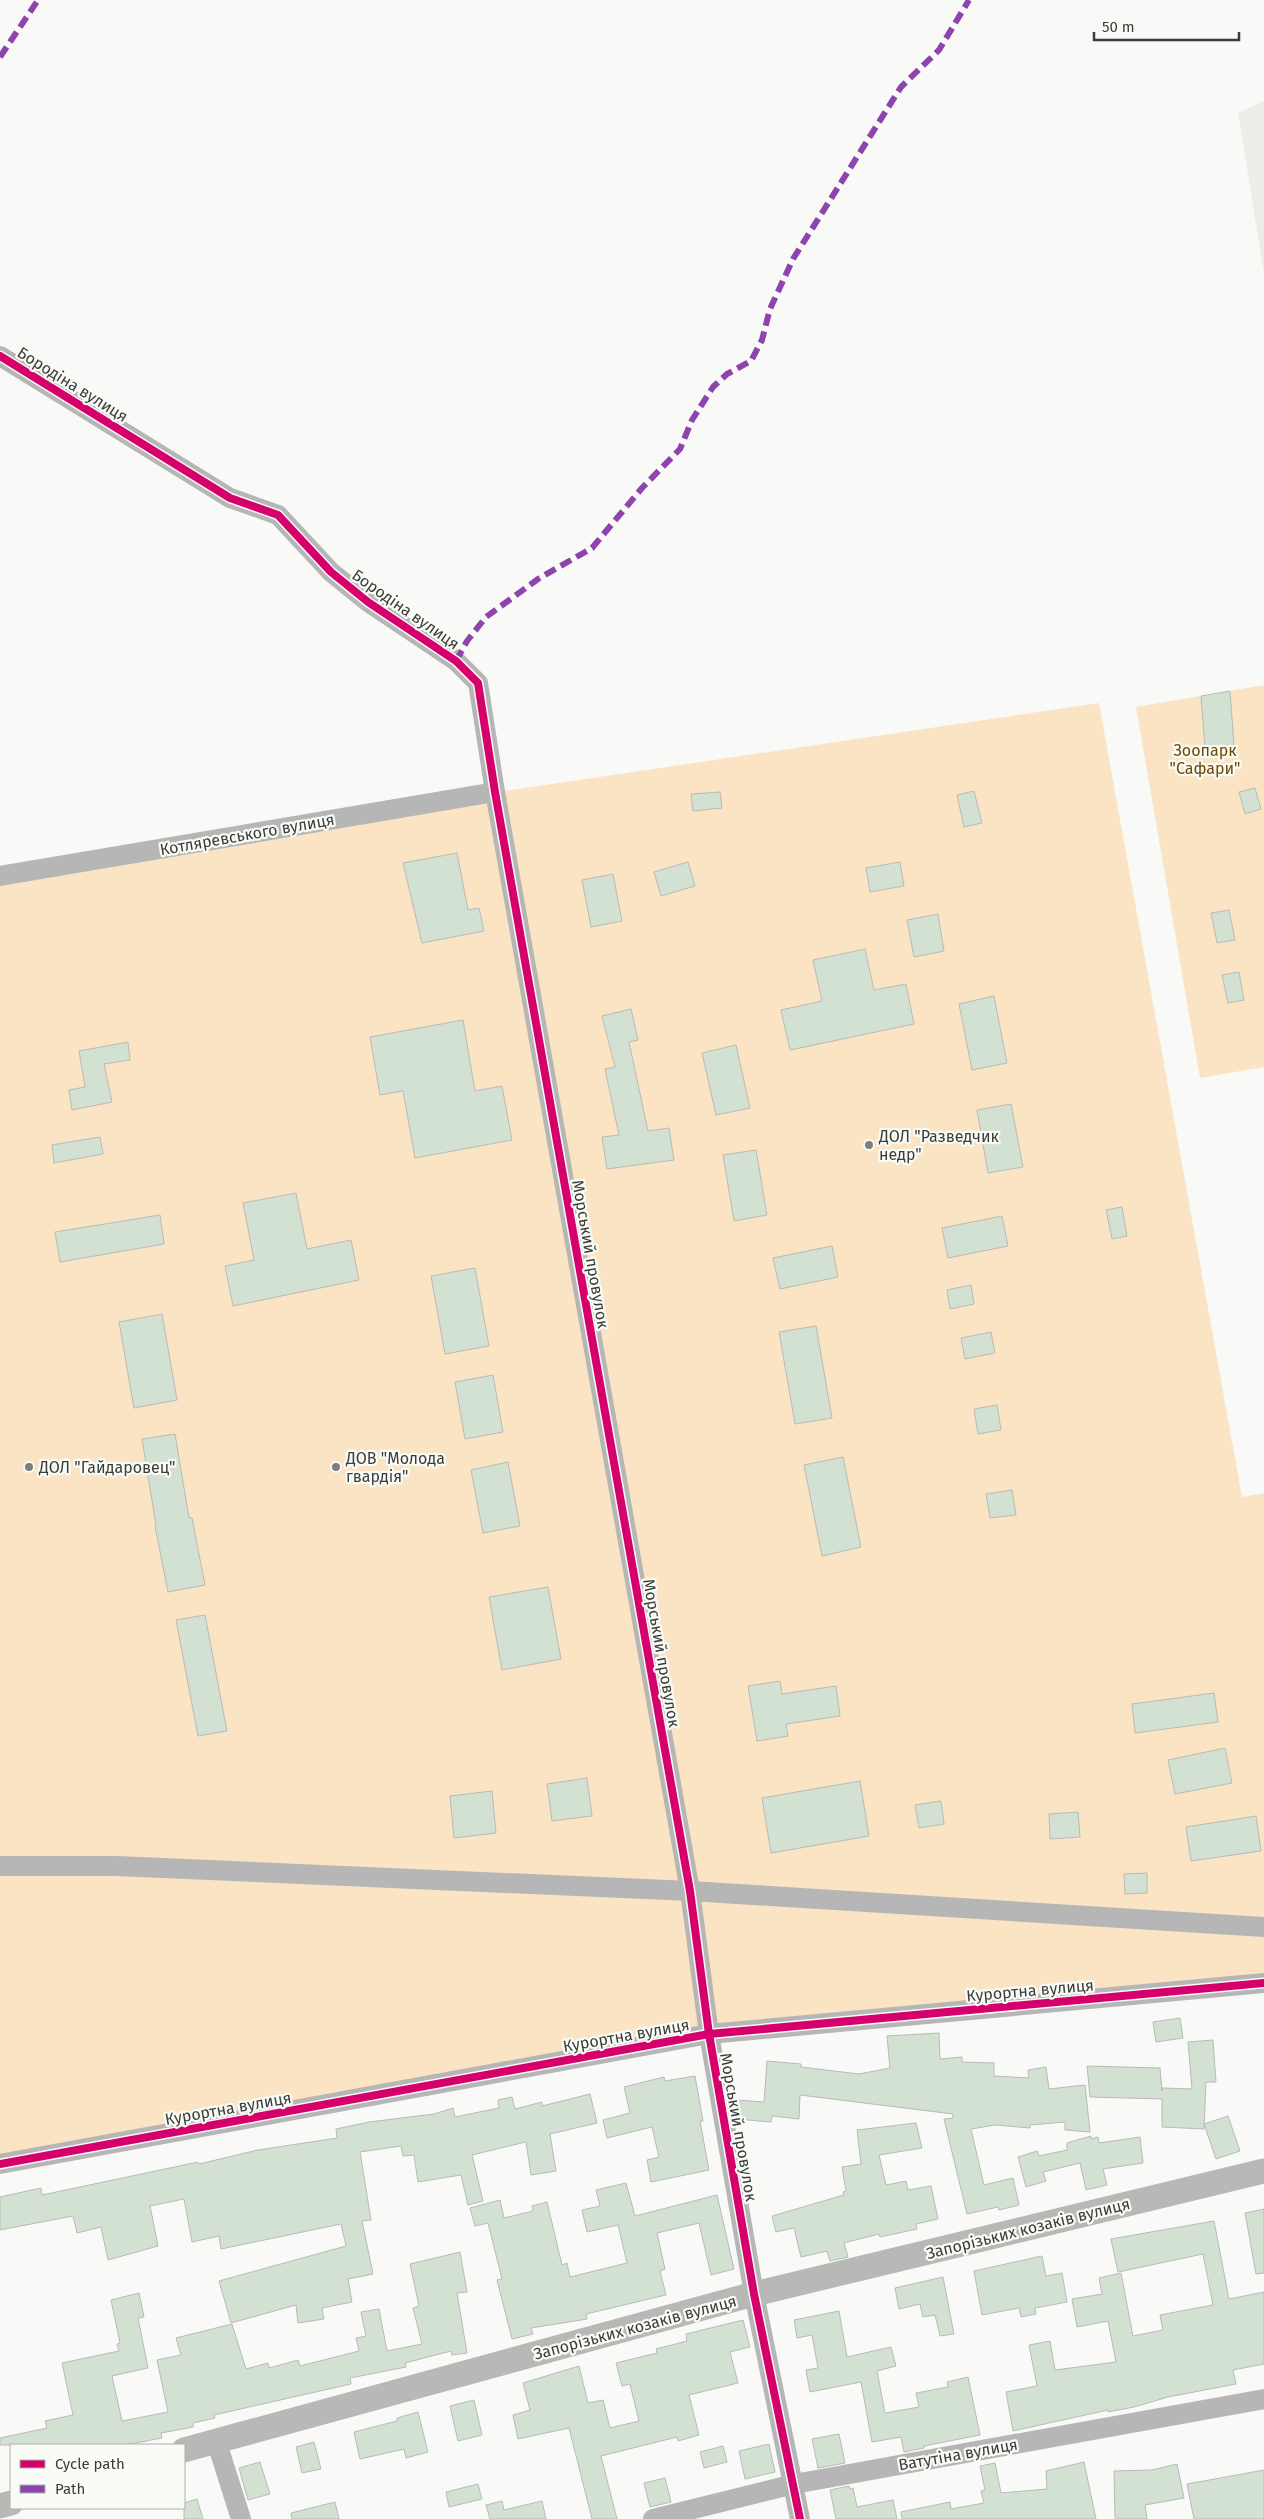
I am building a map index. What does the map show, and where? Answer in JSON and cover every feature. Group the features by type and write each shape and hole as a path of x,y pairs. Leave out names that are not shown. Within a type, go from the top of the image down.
{"main road":[{"name":"Запорізьких козаків вулиця","path":"185,2450 754,2294 1264,2171"}],"street":[{"name":"Бородіна вулиця","path":"0,356 230,498 278,516 331,572 360,596 456,661 478,683 495,792"},
{"name":"Котляревського вулиця","path":"0,876 495,792"},
{"name":"Морський провулок","path":"495,792 690,1891 709,2034 754,2294 800,2519"},
{"path":"0,1866 116,1866 690,1891 1264,1927"},
{"name":"Курортна вулиця","path":"0,2164 709,2034 1264,1983"},
{"name":"Ватутіна вулиця","path":"653,2519 794,2484 1264,2398"},
{"path":"216,2440 241,2519"}],"shaded area":[{"path":"1264,101 1264,273 1238,113"}],"green space":[{"name":"Зоопарк \"Сафари\"","path":"1264,685 1264,1067 1200,1078 1136,707"},
{"path":"1099,703 1242,1497 1264,1493 1264,1979 708,2033 0,2162 0,876 498,792"}],"building":[{"path":"1230,691 1234,745 1205,749 1201,696"},
{"path":"1255,788 1261,809 1245,814 1239,792"},
{"path":"974,791 982,823 964,827 957,795"},
{"path":"720,792 722,808 693,811 691,794"},
{"path":"457,853 468,910 479,908 484,931 422,943 403,863"},
{"path":"688,862 695,886 661,896 654,872"},
{"path":"900,862 904,886 870,892 866,868"},
{"path":"613,874 622,921 591,927 582,880"},
{"path":"1229,910 1235,940 1217,943 1211,913"},
{"path":"938,914 944,951 914,957 907,920"},
{"path":"865,949 874,990 906,984 914,1024 790,1050 781,1010 822,1001 813,960"},
{"path":"1239,972 1244,1000 1228,1003 1222,975"},
{"path":"994,996 1007,1063 972,1070 959,1004"},
{"path":"631,1009 638,1040 629,1042 648,1131 669,1128 674,1160 607,1169 602,1137 619,1135 605,1069 615,1067 602,1016"},
{"path":"463,1020 475,1091 502,1086 512,1140 415,1158 403,1091 380,1095 370,1037"},
{"path":"128,1042 130,1060 104,1064 112,1102 72,1110 69,1090 85,1087 79,1051"},
{"path":"736,1045 750,1108 716,1115 702,1053"},
{"path":"1011,1104 1023,1167 988,1173 977,1110"},
{"path":"100,1137 103,1154 54,1163 52,1145"},
{"path":"756,1150 767,1215 734,1221 723,1155"},
{"path":"296,1193 307,1249 351,1240 359,1280 233,1306 225,1266 254,1260 243,1203"},
{"path":"1122,1207 1127,1236 1112,1239 1106,1210"},
{"path":"160,1215 164,1244 60,1262 55,1232"},
{"path":"1002,1216 1008,1246 948,1258 942,1228"},
{"path":"832,1246 838,1277 780,1289 773,1258"},
{"path":"475,1268 489,1346 445,1354 431,1276"},
{"path":"971,1285 974,1304 950,1309 947,1290"},
{"path":"162,1314 177,1400 134,1408 119,1322"},
{"path":"816,1326 832,1418 795,1424 779,1332"},
{"path":"991,1332 995,1353 965,1359 961,1338"},
{"path":"493,1375 503,1432 465,1439 455,1382"},
{"path":"997,1405 1001,1430 978,1434 974,1409"},
{"path":"175,1434 189,1518 192,1518 205,1585 168,1592 155,1526 142,1439"},
{"path":"843,1457 861,1547 822,1556 804,1465"},
{"path":"508,1462 520,1526 483,1533 471,1470"},
{"path":"1012,1490 1016,1515 990,1518 986,1494"},
{"path":"548,1587 561,1659 502,1670 489,1597"},
{"path":"205,1615 227,1731 198,1736 176,1620"},
{"path":"780,1681 782,1694 836,1686 840,1716 786,1724 788,1736 757,1741 748,1686"},
{"path":"1214,1693 1218,1722 1135,1733 1132,1704"},
{"path":"1225,1748 1232,1783 1175,1794 1168,1760"},
{"path":"587,1778 592,1816 552,1821 547,1784"},
{"path":"860,1781 869,1836 771,1853 762,1798"},
{"path":"492,1791 496,1833 454,1838 450,1796"},
{"path":"941,1801 944,1824 919,1828 915,1805"},
{"path":"1078,1812 1080,1837 1050,1839 1049,1814"},
{"path":"1256,1816 1261,1851 1191,1861 1186,1827"},
{"path":"1147,1873 1147,1893 1125,1894 1124,1874"},
{"path":"1180,2018 1183,2038 1156,2042 1153,2022"},
{"path":"939,2033 940,2059 962,2057 962,2062 994,2063 994,2076 1029,2078 1028,2070 1046,2067 1049,2089 1085,2085 1090,2132 1065,2130 1065,2122 1030,2125 1030,2128 995,2125 971,2129 984,2185 1013,2178 1019,2205 999,2210 998,2207 967,2214 944,2119 953,2118 953,2114 800,2095 799,2119 772,2116 771,2122 736,2119 737,2100 764,2102 767,2061 801,2064 801,2067 859,2074 890,2068 887,2036"},
{"path":"1213,2040 1216,2082 1206,2082 1204,2129 1162,2127 1162,2099 1090,2097 1087,2066 1160,2068 1162,2091 1162,2088 1192,2089 1188,2042"},
{"path":"695,2076 703,2121 700,2121 709,2170 651,2182 647,2160 659,2157 652,2127 607,2138 603,2120 630,2113 624,2087 664,2077 665,2081"},
{"path":"590,2094 597,2123 550,2134 556,2171 531,2175 526,2142 472,2155 483,2201 468,2205 461,2175 418,2182 414,2155 403,2156 401,2146 360,2152 371,2220 362,2221 373,2274 348,2279 352,2302 322,2308 324,2319 298,2323 296,2305 231,2323 219,2281 346,2246 341,2224 221,2249 219,2236 192,2242 184,2199 150,2206 158,2246 108,2260 101,2227 77,2233 73,2216 0,2230 0,2197 41,2188 42,2195 198,2162 199,2164 258,2150 337,2138 336,2129 369,2122 434,2114 453,2108 455,2117 499,2108 498,2100 512,2097 515,2109 542,2102 542,2106"},
{"path":"1228,2116 1240,2151 1216,2159 1204,2124"},
{"path":"916,2123 922,2148 879,2155 886,2185 906,2181 908,2190 931,2186 938,2219 916,2224 917,2229 880,2237 879,2234 844,2243 848,2257 830,2261 827,2251 801,2257 794,2228 776,2232 772,2216 844,2195 843,2192 846,2191 842,2167 861,2164 857,2130"},
{"path":"1091,2136 1091,2139 1098,2137 1099,2143 1140,2137 1143,2163 1103,2169 1107,2185 1086,2190 1080,2163 1043,2172 1046,2181 1026,2187 1018,2157 1037,2151 1039,2156 1067,2150 1067,2143"},
{"path":"626,2183 635,2216 717,2195 734,2269 711,2275 699,2223 657,2233 665,2269 660,2271 666,2295 586,2314 587,2319 531,2328 533,2334 512,2339 497,2280 502,2279 488,2223 475,2226 470,2208 500,2200 504,2218 533,2211 532,2206 547,2202 562,2265 567,2263 570,2277 627,2263 618,2225 587,2232 582,2210 600,2206 596,2190"},
{"path":"1264,2209 1264,2273 1256,2274 1245,2213"},
{"path":"1214,2221 1229,2299 1264,2292 1264,2364 1233,2370 1236,2384 1013,2431 1006,2392 1037,2386 1029,2345 1050,2341 1055,2370 1116,2362 1108,2321 1077,2327 1072,2299 1102,2294 1099,2278 1121,2273 1133,2336 1163,2330 1160,2315 1213,2305 1203,2254 1118,2272 1111,2239"},
{"path":"460,2252 467,2292 457,2293 467,2353 452,2355 451,2351 405,2363 406,2367 350,2378 351,2384 214,2415 215,2418 193,2423 193,2427 161,2433 162,2438 130,2444 0,2445 0,2438 47,2428 45,2421 73,2415 62,2363 119,2351 117,2344 120,2343 111,2300 139,2293 144,2317 138,2318 148,2368 112,2376 122,2421 168,2412 157,2360 181,2355 176,2338 232,2324 246,2369 268,2363 269,2368 298,2360 300,2366 359,2351 356,2338 366,2336 361,2312 379,2309 387,2351 422,2344 413,2308 419,2306 410,2264"},
{"path":"1042,2256 1046,2276 1062,2273 1067,2302 1035,2308 1036,2314 1021,2317 1019,2308 982,2315 974,2271"},
{"path":"943,2277 954,2334 940,2336 935,2315 923,2317 920,2304 899,2309 895,2288"},
{"path":"839,2311 847,2357 891,2347 896,2366 877,2371 885,2413 919,2407 916,2393 948,2387 947,2382 968,2377 980,2435 904,2452 901,2437 872,2442 861,2382 810,2392 806,2370 818,2368 812,2335 797,2338 794,2320"},
{"path":"743,2320 750,2347 730,2352 738,2383 689,2395 699,2435 678,2441 677,2437 601,2456 617,2519 592,2519 569,2428 518,2439 513,2415 530,2410 523,2383 579,2366 588,2403 603,2400 610,2428 639,2421 630,2384 622,2386 616,2363 657,2353 656,2349 687,2341 686,2334"},
{"path":"474,2400 482,2435 458,2441 450,2406"},
{"path":"418,2412 428,2452 406,2458 404,2449 360,2459 354,2432 397,2421 397,2418"},
{"path":"839,2434 845,2463 818,2468 812,2439"},
{"path":"314,2442 321,2469 302,2473 296,2447"},
{"path":"769,2444 775,2472 745,2479 739,2451"},
{"path":"723,2446 727,2462 704,2468 700,2452"},
{"path":"260,2462 270,2494 248,2500 239,2468"},
{"path":"1084,2462 1096,2519 902,2519 901,2512 950,2502 951,2509 984,2503 981,2491 985,2490 980,2466 995,2463 1001,2493 1047,2489 1046,2471"},
{"path":"1177,2464 1184,2498 1145,2505 1147,2519 1115,2519 1114,2471 1152,2470"},
{"path":"1264,2470 1264,2519 1194,2519 1187,2484"},
{"path":"665,2478 671,2502 650,2507 644,2483"},
{"path":"478,2484 482,2499 449,2507 446,2492"},
{"path":"849,2486 850,2489 853,2488 857,2507 893,2500 897,2519 836,2519 830,2490"},
{"path":"197,2499 203,2519 184,2519 185,2503"},
{"path":"502,2501 504,2510 542,2501 546,2519 490,2519 486,2505"},
{"path":"335,2502 339,2519 292,2519 291,2513"}],"marked path":[{"path":"0,57 38,0"},
{"path":"456,661 467,641 486,617 538,579 592,548 642,488 680,449 692,420 713,387 727,374 751,361 762,340 770,309 793,259 901,87 939,50 969,0"}],"cycle path":[{"path":"0,356 230,498 278,515 331,572 368,602 456,661 478,683 495,792 690,1891 709,2034 754,2294 800,2519"},
{"path":"0,2164 709,2034 1264,1983"}],"place":[{"name":"ДОЛ \"Разведчик недр\"","path":"869,1145"},
{"name":"ДОЛ \"Гайдаровец\"","path":"29,1467"},
{"name":"ДОВ \"Молода гвардія\"","path":"336,1467"}]}
